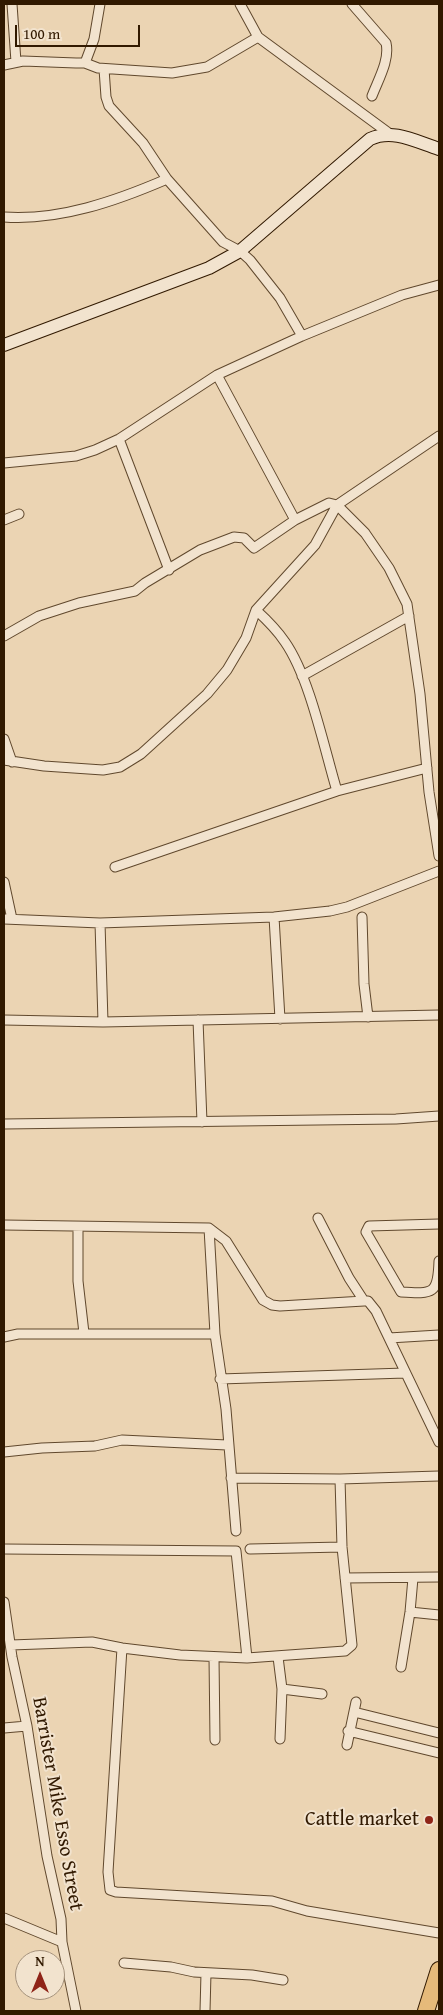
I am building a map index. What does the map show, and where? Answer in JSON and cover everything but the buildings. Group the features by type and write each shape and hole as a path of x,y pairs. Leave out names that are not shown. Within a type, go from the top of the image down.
{"highway":[{"path":"426,2011 439,1970"}],"street":[{"path":"12,4 16,62"},
{"path":"85,63 94,39 100,4"},
{"path":"240,4 258,38 390,134 439,149"},
{"path":"352,4 386,43 388,49 387,57 372,96"},
{"path":"4,66 16,62 85,63 104,69 172,73 207,67 258,38"},
{"path":"104,69 107,102 143,143 167,180 223,242 240,251 280,298 302,336"},
{"path":"4,345 209,268 240,251 370,139 378,135 390,134"},
{"path":"4,217 24,218 120,200 167,180"},
{"path":"4,463 76,456 119,439 218,375 302,336 402,295 439,285"},
{"path":"218,375 256,451 295,520"},
{"path":"4,739 8,761 103,770 120,767 141,754 207,694 227,670 246,638 256,610 315,545 337,505 439,436"},
{"path":"119,439 169,570"},
{"path":"4,636 47,613 79,603 135,591 200,550 234,537 244,538 254,548 295,520 322,506 329,503 337,505 365,533 389,568 407,604 420,694 428,792 439,856"},
{"path":"4,520 19,514"},
{"path":"256,610 277,630 287,644 302,676 337,791"},
{"path":"302,676 409,616"},
{"path":"115,867 337,791 427,768"},
{"path":"4,882 8,919 100,923 274,917 347,907 439,871"},
{"path":"274,917 280,1018"},
{"path":"362,917 364,984 368,1017"},
{"path":"100,923 103,1022"},
{"path":"4,1020 103,1022 439,1016"},
{"path":"198,1020 202,1122"},
{"path":"4,1124 202,1122 439,1116"},
{"path":"318,1218 349,1278 364,1301"},
{"path":"439,1224 369,1226 366,1232 401,1292 430,1291 436,1288 439,1261"},
{"path":"4,1225 78,1228 209,1228 226,1241 262,1300 267,1303 280,1306 368,1301 373,1305 439,1442"},
{"path":"78,1228 78,1280 84,1333"},
{"path":"209,1228 215,1334 226,1410 227,1445 236,1531"},
{"path":"4,1337 18,1334 84,1333 215,1334"},
{"path":"389,1338 439,1335"},
{"path":"220,1379 406,1373"},
{"path":"4,1452 95,1446 122,1440 227,1445"},
{"path":"231,1478 340,1479 439,1476"},
{"path":"11,1645 92,1642 122,1648 214,1657 248,1658 341,1652 352,1645 342,1547 340,1479"},
{"path":"250,1549 342,1547"},
{"path":"4,1549 236,1551 248,1658"},
{"path":"346,1578 439,1576"},
{"path":"401,1667 410,1612 413,1578"},
{"name":"Barrister Mike Esso Street","path":"4,1609 27,1726 47,1856 61,1919 62,1942 76,2011"},
{"path":"410,1612 439,1615"},
{"path":"122,1648 108,1872 110,1890 116,1892 272,1901 307,1911 439,1933"},
{"path":"214,1657 214,1740"},
{"path":"278,1657 282,1689 280,1739"},
{"path":"282,1689 322,1694"},
{"path":"347,1745 348,1731 356,1702"},
{"path":"354,1712 439,1733"},
{"path":"4,1728 27,1726"},
{"path":"348,1731 439,1753"},
{"path":"4,1918 62,1942"},
{"path":"124,1963 206,1973 252,1975 283,1980"},
{"path":"205,2011 206,1973"}],"place":[{"name":"Cattle market","path":"429,1820"}]}
